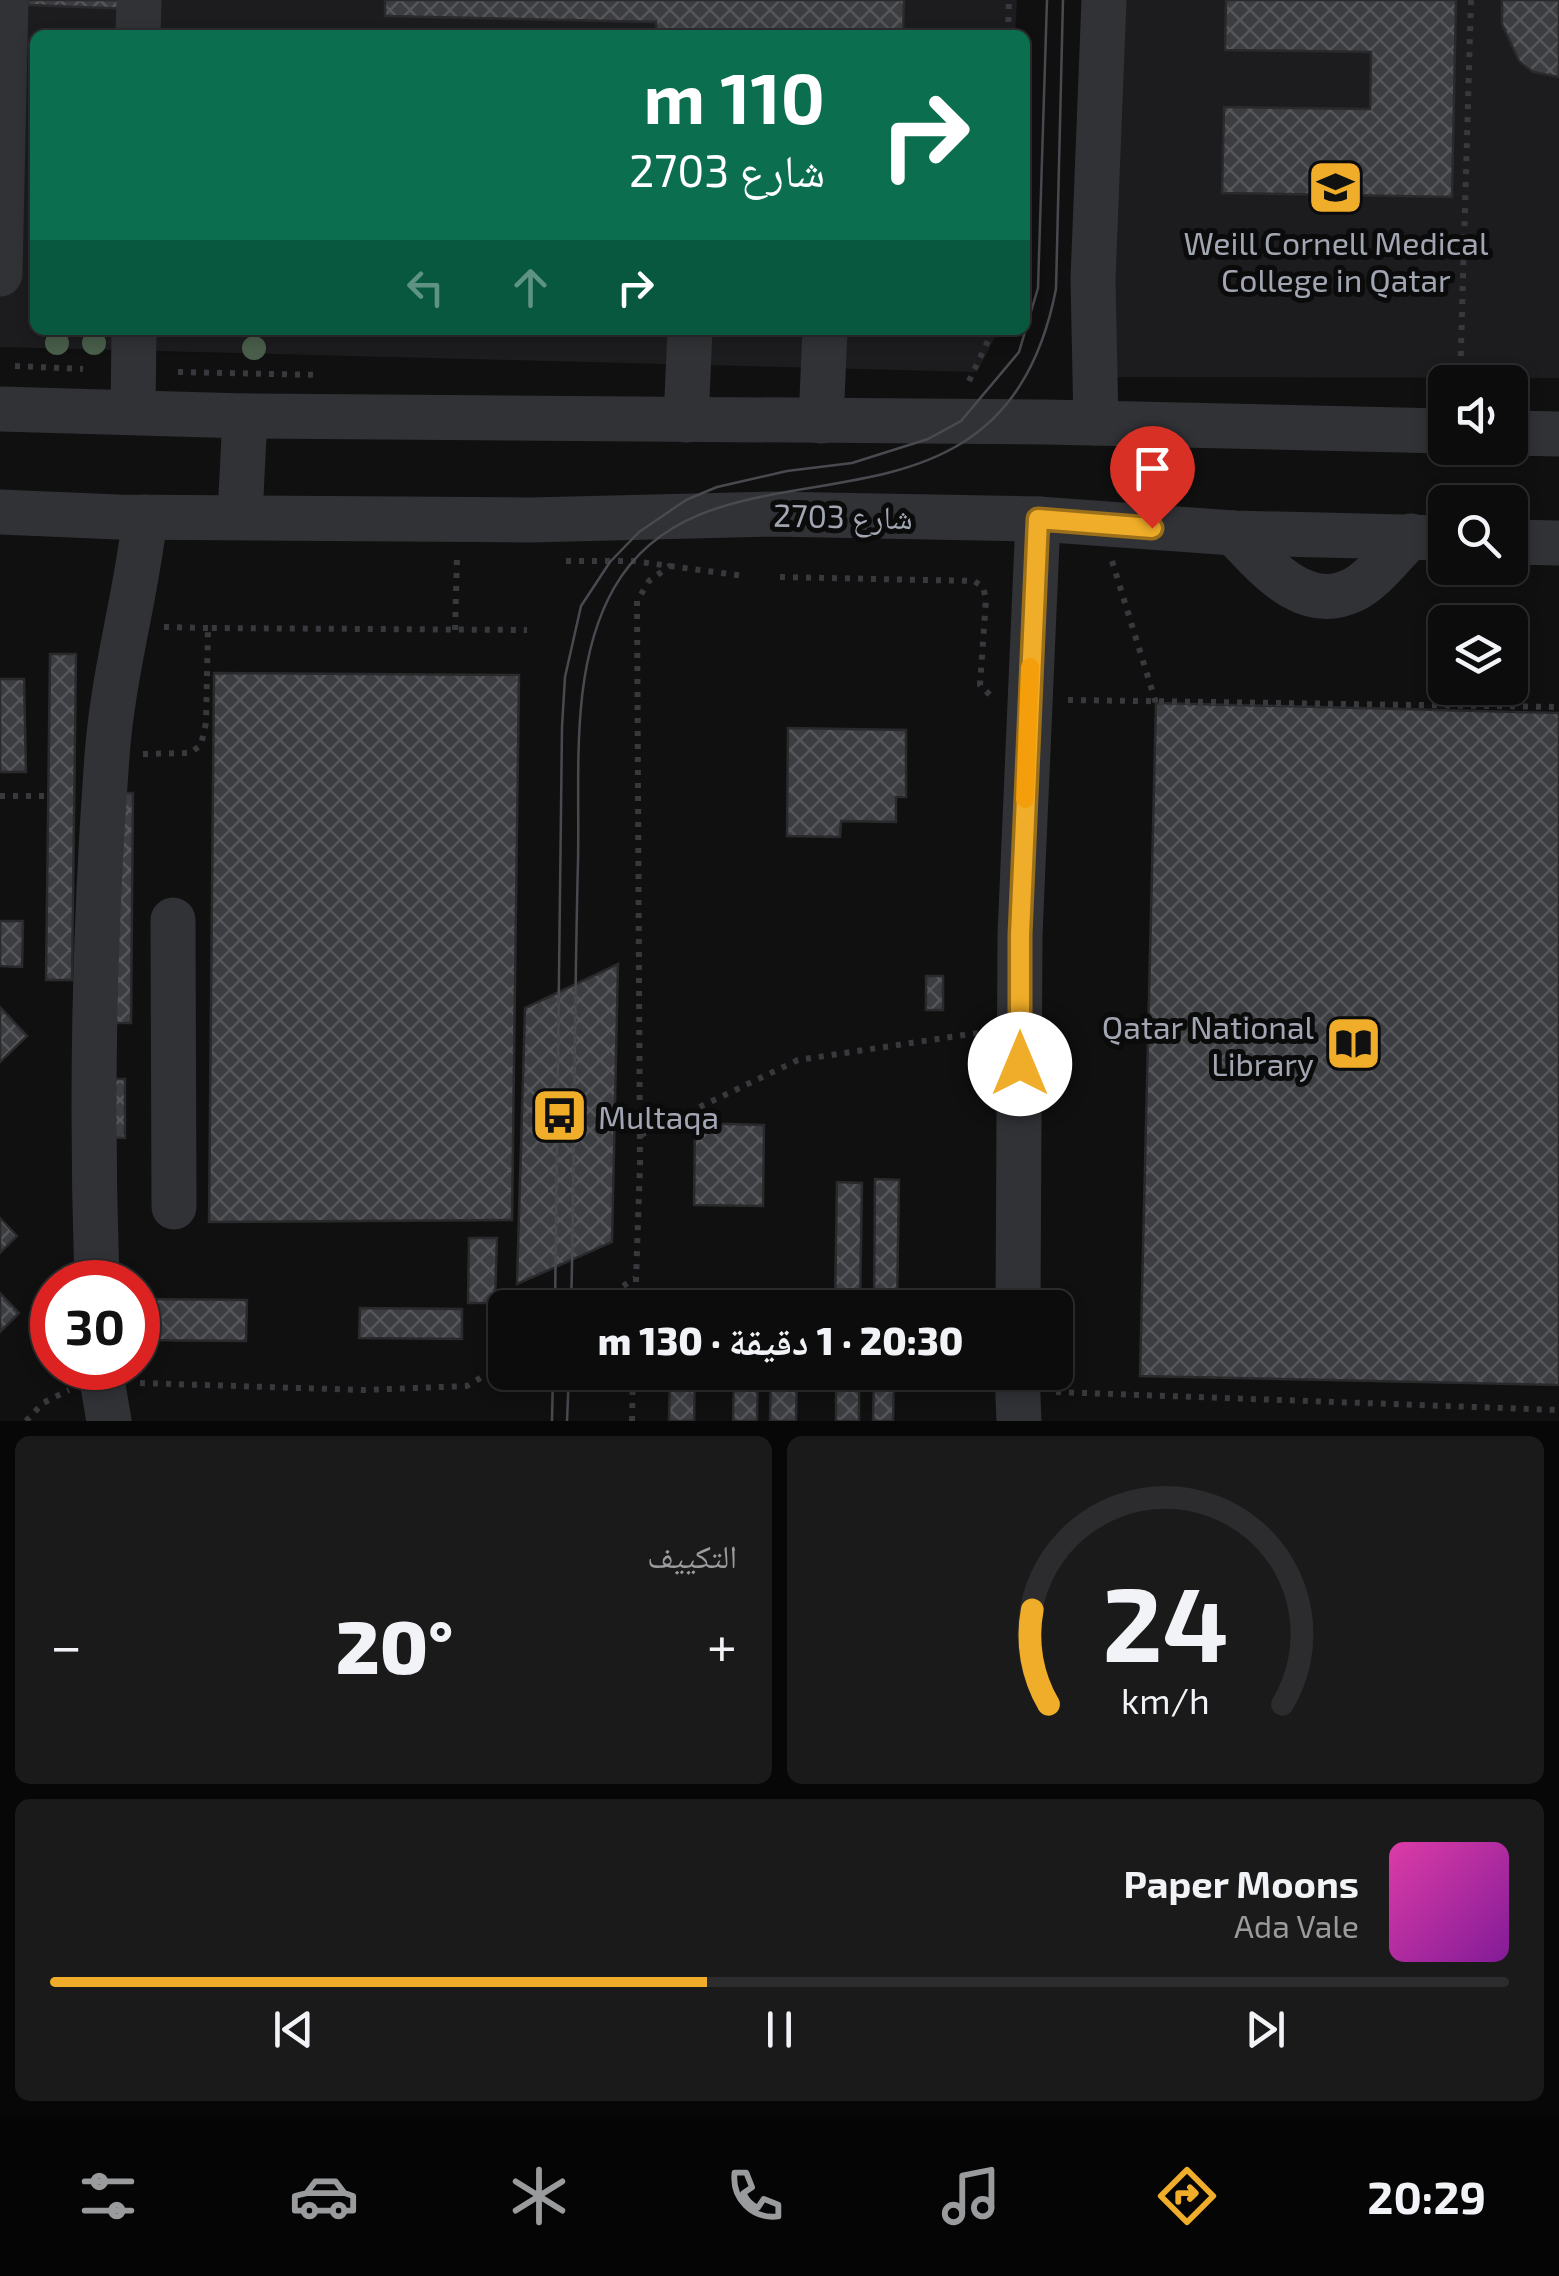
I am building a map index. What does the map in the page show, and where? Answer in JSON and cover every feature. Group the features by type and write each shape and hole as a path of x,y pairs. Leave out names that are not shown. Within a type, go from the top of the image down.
{"street":[{"path":"0,274 6,0"},
{"path":"138,30 139,0"},
{"path":"1096,423 1093,279 1104,0"},
{"path":"133,410 134,335"},
{"path":"686,420 690,335"},
{"path":"820,421 825,335"},
{"path":"0,409 245,416 1096,423 1428,432"},
{"path":"240,516 245,416"},
{"path":"1528,433 1559,434"},
{"name":"شارع 2703","path":"0,512 132,517 530,520 772,514 1038,519 1234,533 1428,538"},
{"path":"97,1260 97,1050 106,756 125,616 116,592 132,517"},
{"path":"1018,1290 1020,1026 1038,519"},
{"path":"1234,533 1287,585 1324,596 1354,590 1428,538"},
{"path":"1528,542 1559,543"},
{"path":"173,920 174,1207"},
{"path":"97,1050 171,1045"}],"path":[{"path":"1008,0 1008,30"},
{"path":"1460,365 1471,0"},
{"path":"969,381 991,335"},
{"path":"14,366 92,370"},
{"path":"171,372 323,375"},
{"path":"1108,526 1113,564 1156,703"},
{"path":"455,630 457,558"},
{"path":"561,561 671,565 744,576"},
{"path":"636,1290 640,1135 637,602 650,580 671,565"},
{"path":"780,578 974,581 983,587 986,599 980,686 990,698 1001,698"},
{"path":"106,756 190,752 201,746 206,724 208,628 527,630"},
{"path":"1065,700 1559,707"},
{"path":"0,796 48,796"},
{"path":"640,1135 798,1060 1020,1026"},
{"path":"617,1290 636,1277"},
{"path":"160,1390 467,1386 488,1373"},
{"path":"26,1421 44,1402 103,1390"},
{"path":"632,1421 633,1390"},
{"path":"1018,1395 1559,1410"}],"shaded area":[{"path":"0,0 1017,0 1015,30 30,30 30,335 996,335 977,372 0,347"},
{"name":"Weill Cornell Medical College in Qatar","path":"1116,0 1559,0 1559,378 1528,378 1528,365 1428,365 1428,378 1111,377"}],"building":[{"path":"28,0 132,0 132,9 28,5"},
{"path":"385,0 904,0 903,30 656,30 656,22 385,16"},
{"path":"1226,0 1456,0 1452,197 1222,193 1224,107 1370,109 1371,52 1225,50"},
{"path":"1502,0 1559,0 1559,77 1533,72 1519,61 1502,24"},
{"path":"50,654 76,654 72,980 46,980"},
{"path":"214,673 519,675 512,1220 209,1222"},
{"path":"0,679 24,679 26,772 0,772"},
{"name":"Qatar National Library","path":"1156,703 1559,713 1559,1385 1140,1376"},
{"path":"788,728 906,730 906,797 896,797 896,822 841,821 840,837 787,836"},
{"path":"108,793 133,793 131,1023 105,1023"},
{"path":"0,921 23,921 22,967 0,966"},
{"path":"618,964 612,1242 517,1284 525,1008"},
{"path":"926,976 943,976 943,1010 926,1010"},
{"path":"0,1007 27,1036 0,1062"},
{"path":"103,1079 125,1079 125,1138 102,1137"},
{"path":"695,1123 764,1125 763,1206 694,1205"},
{"path":"875,1179 899,1180 897,1290 874,1290"},
{"path":"837,1182 862,1183 860,1290 835,1290"},
{"path":"0,1218 17,1236 0,1253"},
{"path":"469,1238 497,1238 495,1290 488,1290 488,1303 468,1303"},
{"path":"0,1293 19,1313 0,1332"},
{"path":"160,1299 247,1300 246,1341 160,1340"},
{"path":"360,1308 462,1309 462,1339 359,1338"},
{"path":"670,1390 695,1390 694,1421 669,1421"},
{"path":"734,1390 758,1390 757,1421 733,1421"},
{"path":"771,1390 797,1390 796,1421 770,1421"},
{"path":"836,1390 859,1390 859,1421 836,1421"},
{"path":"874,1390 894,1390 893,1421 873,1421"}],"tram line":[{"path":"1030,315 1038,288 1047,0"},
{"path":"571,1290 578,757 583,686 600,619 614,588 659,537 717,508 918,464 977,432 1025,377 1056,289 1063,0"},
{"path":"555,1290 562,727 565,677 581,606 610,562 639,532 686,500 717,487 787,471 852,463 928,439 961,421 1019,352 1024,335"},
{"path":"552,1421 553,1390"},
{"path":"567,1421 568,1390"}],"slow traffic":[{"path":"1025,799 1030,667"}],"place":[{"name":"Weill Cornell Medical College in Qatar","path":"1336,188"},
{"name":"Qatar National Library","path":"1353,1044"},
{"name":"Multaqa","path":"559,1116"}],"route":[{"path":"1020,1064 1020,935 1038,519 1152,528"}]}
